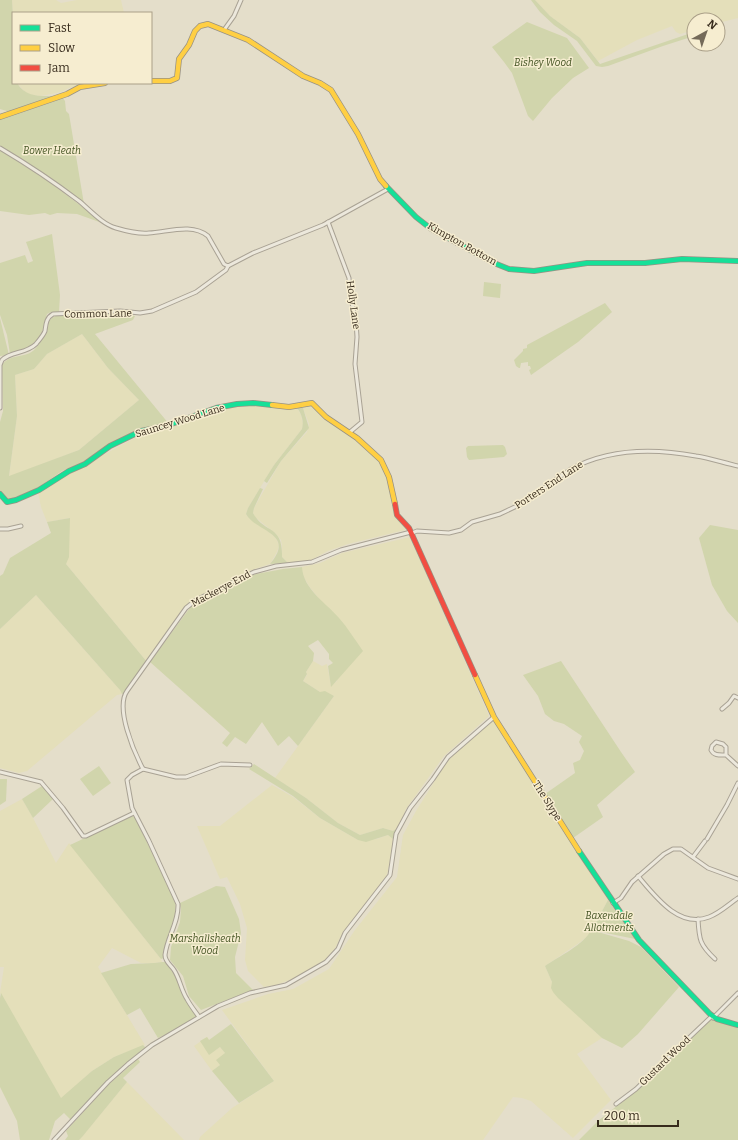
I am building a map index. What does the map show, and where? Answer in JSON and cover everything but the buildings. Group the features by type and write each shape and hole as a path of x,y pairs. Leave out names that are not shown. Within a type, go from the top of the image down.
{"street":[{"path":"224,30 234,16 241,0"},
{"name":"Kimpton Bottom","path":"152,81 170,81 176,78 179,59 189,45 195,31 200,26 208,24 248,40 303,76 320,83 331,90 358,134 380,179 416,217 430,228 494,263 515,270 538,270 587,263 645,263 682,259 738,261"},
{"path":"0,117 68,94 72,90 100,84"},
{"path":"0,148 45,177 110,226 131,232 148,233 178,229 196,230 208,236 224,264 228,266 277,242 301,234 328,222 388,189"},
{"name":"Holly Lane","path":"328,222 349,278 350,294 356,321 357,337 355,364 362,422 350,432"},
{"name":"Common Lane","path":"0,408 0,365 2,360 10,355 33,347 42,336 46,323 52,314 120,312 140,313 152,311 196,292 226,270 228,266"},
{"name":"Sauncey Wood Lane","path":"0,494 7,502 16,500 38,490 69,471 85,464 110,446 141,431 166,426 216,408 253,404 289,407 312,404 326,417 350,432 381,460 389,477 397,516 409,526 413,532"},
{"name":"Porters End Lane","path":"413,532 449,534 461,530 472,522 500,514 521,504 579,464 617,452 649,451 693,455 738,466"},
{"path":"0,529 21,526"},
{"name":"The Slype","path":"413,532 494,717 613,903 639,940 712,1017"},
{"name":"Mackerye End","path":"143,769 127,731 123,700 127,691 190,605 254,572 276,566 312,562 336,552 413,532"},
{"path":"722,710 729,704 734,696 738,698"},
{"path":"54,1140 123,1068 152,1045 218,1006 238,997 286,985 326,962 338,949 345,933 390,875 396,834 410,808 451,753 494,717"},
{"path":"726,755 726,748 723,744 718,742 712,746 711,750 715,755 726,755 738,766"},
{"path":"199,1017 186,998 178,977 165,957 177,914 178,904 134,813 130,803 127,780 132,775 143,769 176,777 186,777 222,764 250,765"},
{"path":"0,772 41,782 63,808 83,836 86,836 134,813"},
{"path":"693,857 706,840 738,783"},
{"path":"613,903 620,899 629,885 638,876 664,854 673,849 681,849 712,870 738,879"},
{"path":"638,876 660,902 679,915 698,919 710,917 738,898"},
{"path":"698,919 700,942 715,959"},
{"name":"Gustard Wood","path":"616,1104 636,1089 738,993"},
{"path":"712,1017 738,1025"}],"shaded area":[{"path":"12,0 56,0 61,3 77,0 121,0 124,12 13,12"},
{"path":"535,0 738,0 738,18 726,21 726,12 686,12 686,32 680,34 676,32 672,26 637,40 598,61 580,38 550,16"},
{"path":"18,84 86,84 69,88 61,92 41,96 26,93"},
{"path":"82,334 108,368 139,400 79,450 9,477 17,416 15,375 34,369 47,354"},
{"path":"253,404 291,409 297,408 301,415 303,424 302,429 274,465 248,508 246,514 273,535 279,546 277,552 270,564 246,572 236,579 190,602 147,662 66,564 69,518 47,522 41,507 38,492 72,471 83,468 101,456 137,437 154,431 164,430 174,425 224,408"},
{"path":"310,405 353,436 379,460 388,479 394,510 408,528 348,544 328,551 311,560 288,563 282,557 281,540 255,517 253,513 254,508 281,461 307,432 309,424 303,408"},
{"path":"410,537 489,716 444,756 406,809 401,822 396,829 393,831 383,828 360,835 338,823 306,798 275,778 334,696 320,692 303,681 307,675 306,672 313,661 322,666 327,664 331,686 337,681 319,599 302,574 302,567 320,563 342,553"},
{"path":"36,595 122,694 117,695 27,771 19,773 0,768 0,629"},
{"path":"492,721 494,721 608,900 589,935 545,966 552,982 592,1029 602,1038 577,1054 611,1100 573,1138 531,1101 513,1097 483,1140 199,1140 200,1137 232,1108 274,1081 222,1010 268,994 293,989 329,969 355,930 397,877 403,835 446,763 454,754"},
{"path":"272,785 293,797 320,818 358,840 377,839 388,835 393,839 387,875 357,917 343,932 332,955 320,964 295,978 276,985 264,987 248,971 245,960 247,928 240,904 227,877 220,879 197,826 220,826"},
{"path":"22,799 56,863 69,843 162,962 141,963 112,948 98,967 145,1045 114,1057 92,1071 61,1099 0,993 4,967 0,967 0,811"},
{"path":"207,1037 216,1050 220,1047 225,1053 220,1065 212,1071 194,1046"},
{"path":"127,1082 184,1140 79,1140"}],"green space":[{"path":"0,0 12,0 12,84 18,84 29,94 40,96 57,96 10,112 0,109"},
{"path":"531,0 535,0 550,16 580,38 600,64 686,35 686,39 608,66 596,66 577,41 554,25 540,12"},
{"name":"Bishey Wood","path":"527,22 567,38 589,68 573,78 552,98 533,121 528,116 512,73 492,47"},
{"name":"Bower Heath","path":"62,97 65,101 66,111 69,114 84,204 51,179 0,146 0,119"},
{"name":"Bower Heath","path":"0,150 48,181 105,224 77,214 57,213 50,215 45,213 29,215 0,211"},
{"path":"52,234 60,295 59,312 51,312 47,314 41,337 30,347 10,354 7,335 0,315 0,263 25,255 28,263 33,261 26,242"},
{"path":"484,282 501,284 500,298 483,296"},
{"path":"605,303 612,312 578,342 531,375 529,370 531,369 530,366 528,366 528,362 521,363 520,368 516,366 514,360 523,351 523,349 527,348 527,345"},
{"path":"121,314 135,316 133,320 95,334 169,424 152,426 139,430 109,444 83,462 62,471 36,489 8,500 0,490 0,422 3,411 2,365 9,359 27,354 35,349 43,337 49,321 56,316","holes":["82,334 108,368 139,400 79,450 9,476 17,416 15,375 34,369 47,354"]},
{"path":"0,318 9,355 0,356"},
{"path":"297,408 303,408 309,428 281,461 267,483 264,481 274,465 302,429 302,418"},
{"path":"503,445 507,454 504,457 469,460 467,457 466,448 468,446"},
{"path":"260,488 263,489 253,513 257,520 276,534 281,546 282,557 288,563 270,564 277,554 279,546 277,540 272,534 251,520 246,514"},
{"path":"70,518 69,557 66,564 147,662 122,694 36,595 0,629 0,576 3,574 10,558 51,533 47,522"},
{"path":"710,525 738,530 738,623 727,611 712,585 699,538"},
{"path":"302,567 303,575 311,589 334,612 363,651 331,687 328,666 333,663 329,659 329,654 318,640 308,646 314,653 313,661 306,672 307,674 303,681 320,692 325,691 334,696 298,746 289,736 278,746 262,722 246,744 235,737 227,747 222,743 230,733 150,662 192,605 218,593 241,579 256,574"},
{"path":"561,661 635,772 597,805 603,817 573,838 545,794 575,773 573,763 580,760 584,751 579,742 582,736 564,724 554,721 545,714 538,696 523,675"},
{"path":"254,764 306,798 338,823 360,835 383,828 393,831 396,829 393,839 388,835 366,842 358,840 320,818 293,796 249,769"},
{"path":"99,766 111,783 93,796 80,779"},
{"path":"0,779 7,779 6,801 0,805"},
{"path":"42,786 53,799 33,818 22,799"},
{"path":"132,816 135,817 175,900 175,916 166,943 164,958 161,959 70,845"},
{"name":"Marshallsheath Wood","path":"216,886 225,887 239,919 241,933 235,957 236,973 253,990 201,1010 189,996 183,976 170,960 171,947 180,922 180,903"},
{"name":"Baxendale Allotments","path":"608,900 635,939 606,933 593,928"},
{"path":"591,930 629,941 641,947 679,987 638,1034 622,1048 602,1038 558,998 551,988 552,982 545,966 571,950 588,935"},
{"path":"165,962 175,974 184,998 198,1015 183,1026 158,1038 140,1008 127,1015 101,973 131,964"},
{"path":"1,993 61,1098 92,1071 114,1057 143,1045 146,1048 123,1066 71,1120 64,1113 55,1121 49,1140 20,1140 17,1121 0,1087"},
{"path":"711,1019 738,1027 738,1140 579,1140 598,1121 633,1093 668,1061 680,1047"},
{"path":"231,1024 274,1081 239,1103 212,1071 220,1065 216,1060 225,1053 220,1047 209,1055 200,1041 207,1037 209,1040"},
{"path":"138,1059 140,1062 123,1078 127,1082 82,1137 79,1140 65,1140 68,1136 66,1131 109,1084"}],"traffic: fast":[{"path":"386,186 416,217 430,228 494,263 509,269 534,271 587,263 645,263 682,259 738,261"},
{"path":"0,494 7,502 16,500 39,490 69,471 85,464 110,446 141,431 166,426 216,408 253,403 272,405"},
{"path":"579,851 639,940 710,1014 717,1019 738,1025"}],"traffic: slow":[{"path":"152,81 170,81 177,78 179,59 189,45 195,31 200,26 208,24 248,40 303,76 320,83 331,90 358,134 380,179 386,186"},
{"path":"0,117 67,94 80,87 99,84"},
{"path":"272,405 289,407 312,403 326,417 357,438 381,460 389,477 395,504"},
{"path":"475,675 494,717 579,851"}],"traffic: jam":[{"path":"395,504 397,515 409,528 475,675"}]}
